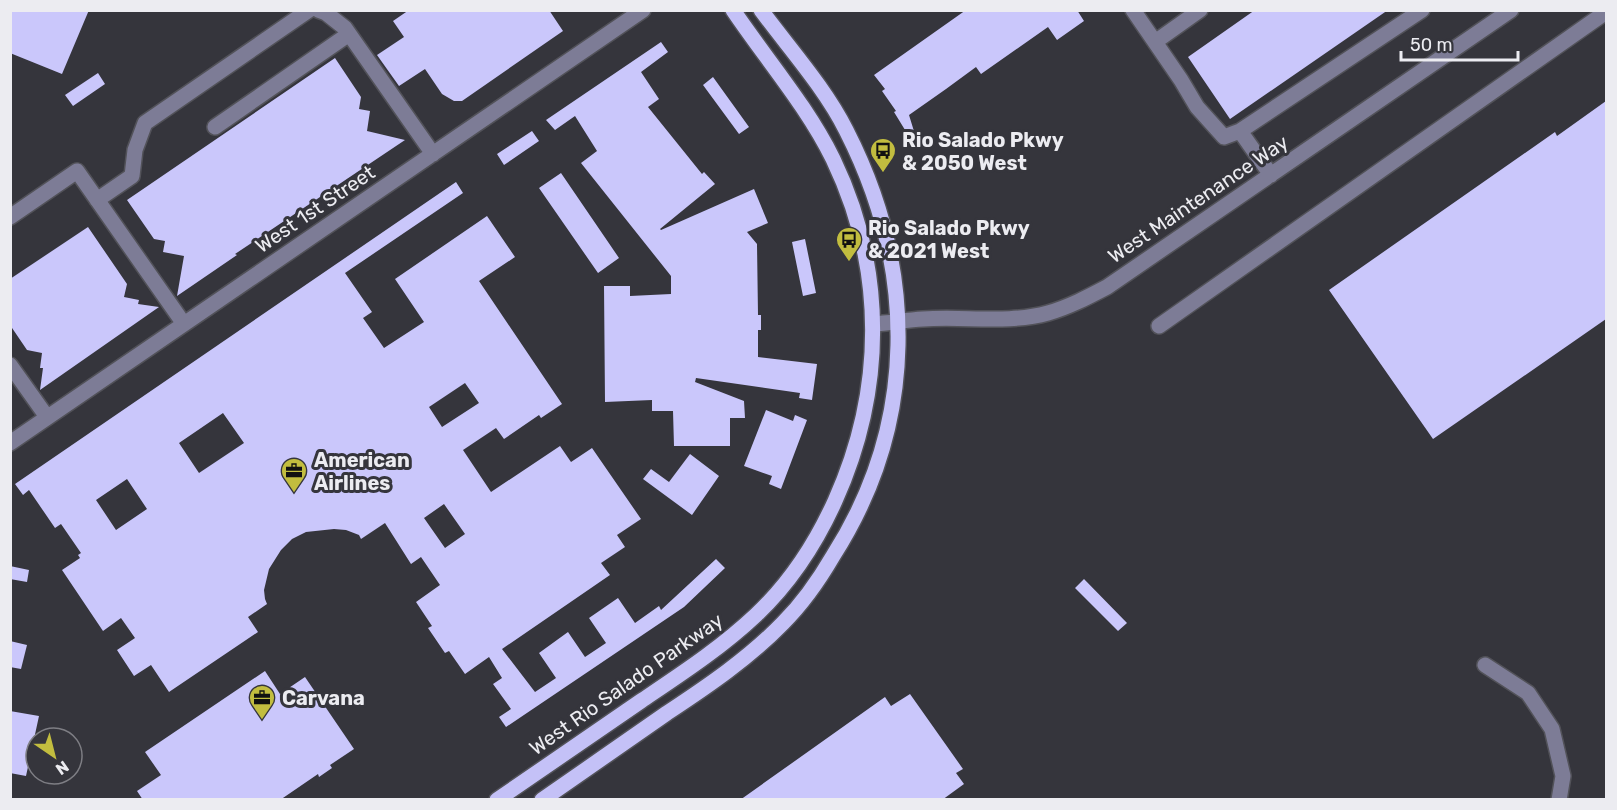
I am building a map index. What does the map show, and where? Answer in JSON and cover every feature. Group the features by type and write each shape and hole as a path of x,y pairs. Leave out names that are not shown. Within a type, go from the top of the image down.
{"main road":[{"name":"West Rio Salado Parkway","path":"497,800 723,645 759,613 787,581 813,543 831,510 857,445 869,395 873,324 863,239 834,161 814,126 732,10"},
{"path":"542,800 739,663 784,622 819,579 859,511 885,440 896,384 898,323 895,285 877,199 845,128 832,106 761,10"}],"street":[{"path":"97,200 132,176 135,150 145,123 309,10"},
{"path":"318,10 326,13 345,28 433,154"},
{"name":"West 1st Street","path":"10,442 644,10"},
{"path":"1133,10 1197,107 1224,137 1240,131 1422,10"},
{"path":"1155,42 1200,10"},
{"name":"West Maintenance Way","path":"873,324 922,319 1020,317 1047,313 1080,301 1107,287 1511,10"},
{"path":"1159,326 1606,12"},
{"path":"215,127 349,34"},
{"path":"1240,131 1271,175"},
{"path":"10,217 77,171 184,324"},
{"path":"10,365 47,417"},
{"path":"1485,665 1528,693 1552,729 1563,776 1559,800"}],"building":[{"path":"10,10 89,10 62,74 10,53"},
{"path":"409,10 549,10 563,31 462,101 454,101 442,94 425,69 399,86 377,55 404,37 393,21"},
{"path":"966,10 1077,10 1084,21 1057,40 1048,27 981,74 976,67 909,115 917,141 913,143 882,91 885,89 874,75"},
{"path":"1255,10 1388,10 1230,119 1188,57"},
{"path":"661,42 668,52 641,72 659,99 648,107 702,174 704,172 715,184 660,229 754,189 768,223 747,232 757,244 758,315 761,315 761,330 758,330 758,357 817,364 812,400 799,398 800,393 696,378 695,382 744,401 745,418 730,418 730,446 674,446 673,411 652,411 652,400 605,402 604,286 630,286 630,296 671,294 671,276 581,163 597,151 575,116 555,130 546,120"},
{"path":"335,58 361,97 359,109 370,111 367,131 405,140 235,254 237,255 177,296 184,256 163,252 165,241 154,239 127,200"},
{"path":"98,73 105,84 73,106 65,95"},
{"path":"713,77 749,127 739,134 703,85"},
{"path":"1606,101 1606,319 1433,439 1329,290 1555,132 1557,136"},
{"path":"532,131 539,141 504,165 497,154"},
{"path":"561,173 619,258 598,273 539,188"},
{"path":"456,182 463,193 345,273 372,312 363,318 384,348 424,322 395,279 487,216 515,257 479,281 562,404 541,418 539,415 504,439 496,428 463,450 491,492 560,446 571,462 592,448 641,519 617,535 625,547 601,563 610,575 502,649 535,692 556,678 539,653 568,632 585,657 606,643 589,618 618,598 635,623 659,606 661,610 716,559 725,568 684,607 506,727 499,717 511,709 493,684 502,678 489,657 465,674 449,651 445,653 428,628 432,626 416,602 440,585 421,557 411,564 385,523 361,539 359,535 346,530 306,532 292,539 281,550 269,569 264,590 267,604 248,617 258,632 169,692 151,665 134,676 117,650 135,638 121,618 103,631 62,570 80,558 78,555 81,553 61,524 55,528 29,490 23,495 15,484","holes":["465,383 479,403 442,427 429,407","223,413 244,443 199,473 179,443","127,479 147,509 116,530 96,500","444,504 465,534 445,548 424,518"]},
{"path":"88,227 127,284 124,297 139,300 138,304 159,307 40,390 43,368 40,368 42,353 27,350 10,325 10,279"},
{"path":"805,239 816,293 803,296 792,242"},
{"path":"766,410 793,421 795,415 807,420 781,489 769,484 772,476 744,466"},
{"path":"690,454 719,476 692,515 643,479 651,469 669,482"},
{"path":"10,566 29,570 27,582 10,579"},
{"path":"1084,579 1127,623 1118,631 1075,588"},
{"path":"10,641 27,645 21,669 10,667"},
{"name":"Carvana","path":"265,671 280,694 305,677 354,749 330,765 332,768 319,777 318,774 280,800 143,800 137,791 161,775 145,752"},
{"path":"910,694 963,769 956,773 964,784 942,800 740,800 885,697 891,706"},
{"path":"10,711 39,716 37,726 24,726 24,776 10,773"}],"place":[{"name":"Rio Salado Pkwy & 2050 West","path":"883,174"},
{"name":"Rio Salado Pkwy & 2021 West","path":"849,263"},
{"name":"American Airlines","path":"294,494"},
{"name":"Carvana","path":"262,721"}]}
